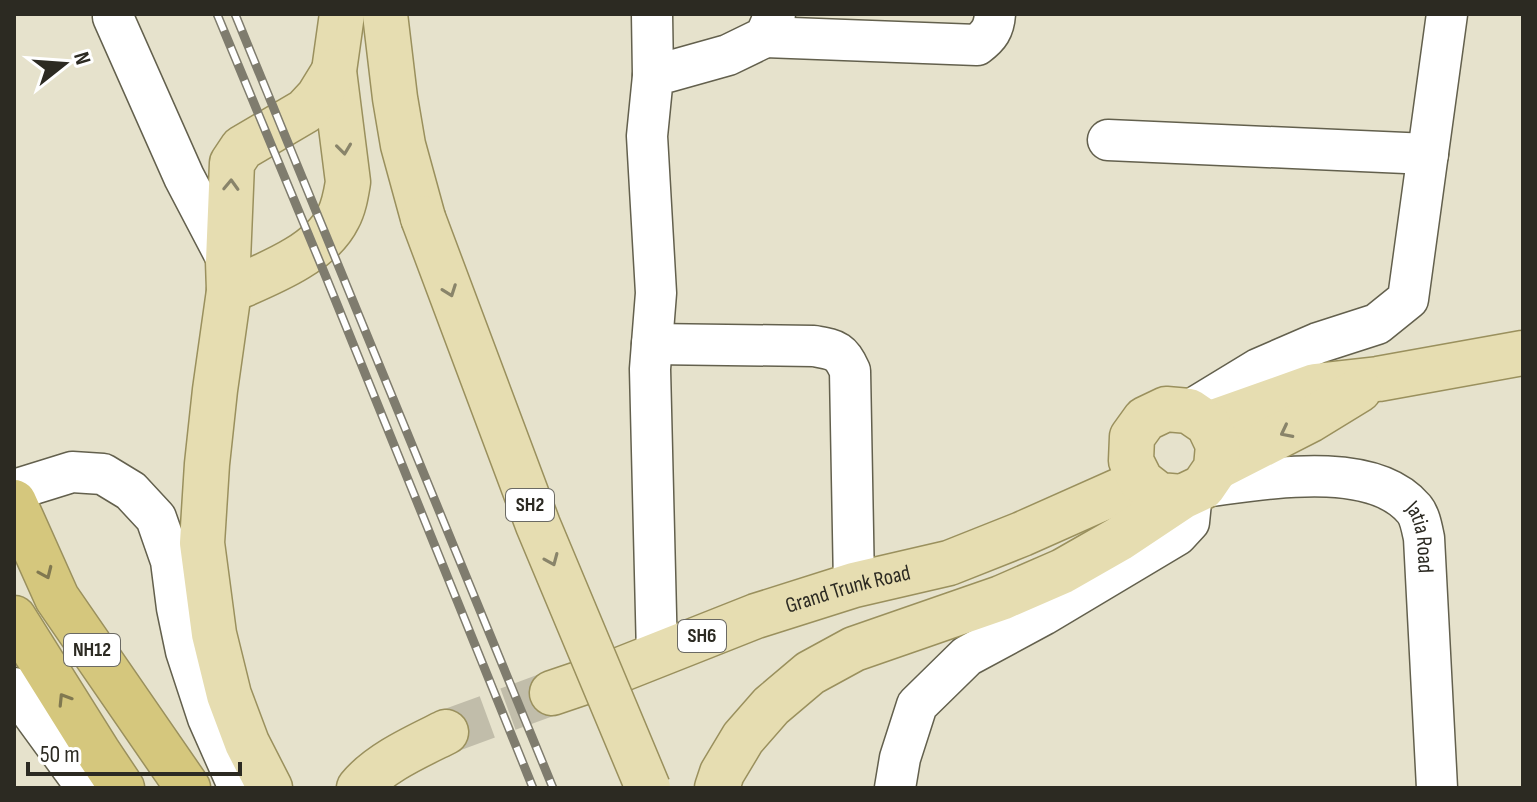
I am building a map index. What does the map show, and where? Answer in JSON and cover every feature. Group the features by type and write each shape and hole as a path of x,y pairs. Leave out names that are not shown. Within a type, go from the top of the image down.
{"highway":[{"name":"NH12","path":"14,502 57,598 188,788"},
{"name":"NH12","path":"14,618 122,788"}],"main road":[{"path":"229,276 286,266 327,235 338,220 348,182 334,71 342,14"},
{"name":"SH2","path":"385,14 403,145 423,218 538,525 648,788"},
{"path":"270,788 247,743 229,695 214,634 202,543 208,450 229,276 232,163 242,148 305,111 334,71"},
{"path":"1198,486 1159,495 1141,481 1131,461 1132,437 1145,419 1166,409 1198,417 1315,386 1378,379 1523,353"},
{"path":"717,788 722,773 743,738 771,706 810,673 854,649 1001,598 1063,571 1378,379"},
{"path":"1198,417 1218,445 1198,486"},
{"name":"Grand Trunk Road","path":"552,693 756,616 854,585 949,563 1141,481"},
{"path":"359,788 398,757 446,732"}],"street":[{"path":"652,14 653,76 647,136 656,293 650,369 657,655"},
{"path":"653,76 728,55 770,25 977,45 993,29 995,14"},
{"path":"1198,417 1258,369 1318,343 1377,324 1408,299 1447,14"},
{"path":"113,17 229,276"},
{"path":"1108,140 1428,154"},
{"path":"652,344 814,346 833,349 844,356 850,371 854,585"},
{"path":"14,490 72,472 103,474 131,491 156,518 171,561 186,651 208,718 239,788"},
{"name":"Jatia Road","path":"1198,486 1303,475 1342,478 1386,487 1415,510 1424,538 1437,788"},
{"path":"895,788 900,758 917,705 946,676 967,656 1043,615 1177,535 1189,522 1198,486"},
{"path":"14,688 87,788"}],"tunnel":[{"path":"446,732 552,693"}],"railway":[{"path":"217,14 533,788"},
{"path":"235,14 553,788"}]}
